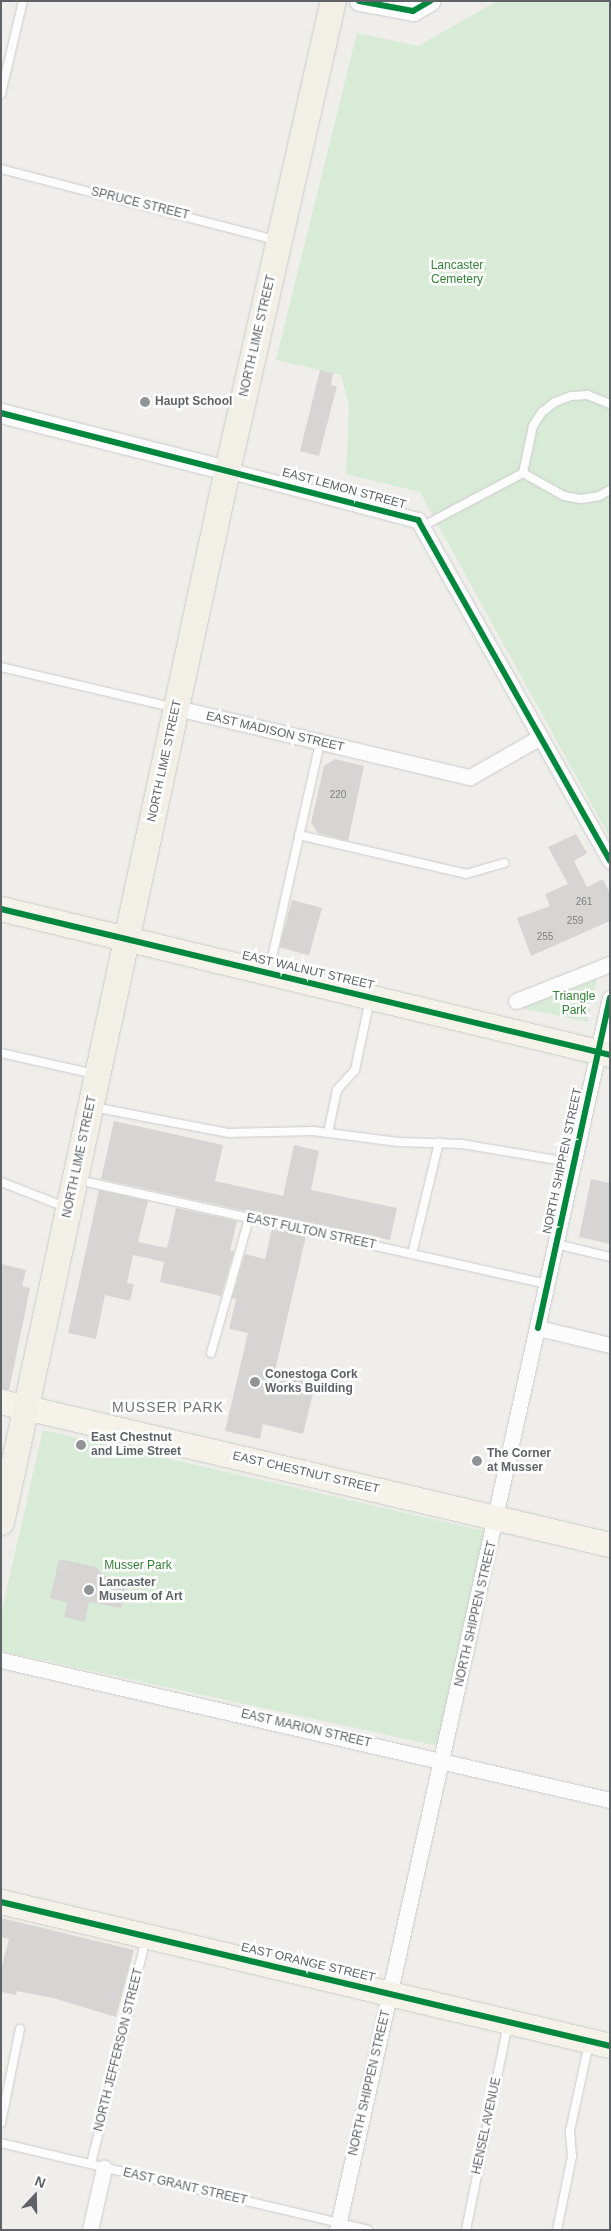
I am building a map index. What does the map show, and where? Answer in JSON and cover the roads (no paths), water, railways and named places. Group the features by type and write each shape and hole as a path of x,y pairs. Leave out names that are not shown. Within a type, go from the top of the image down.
{"highway":[{"name":"NORTH LIME STREET","path":"1,1522 128,940 227,470 333,1"}],"main road":[{"name":"EAST WALNUT STREET","path":"1,909 603,1054"},
{"name":"EAST CHESTNUT STREET","path":"1,1402 610,1546"},
{"name":"EAST ORANGE STREET","path":"1,1902 599,2044"}],"street":[{"path":"359,1 413,11 430,1"},
{"name":"EAST LEMON STREET","path":"1,413 418,520 423,526"},
{"path":"423,526 610,861"},
{"name":"EAST MADISON STREET","path":"177,708 470,777 540,737"},
{"path":"516,1001 610,964"},
{"name":"NORTH SHIPPEN STREET","path":"338,2226 497,1519 574,1163 603,1054 610,998"},
{"path":"538,1328 610,1345"},
{"name":"EAST MARION STREET","path":"1,1660 610,1800"},
{"name":"NORTH JEFFERSON STREET","path":"90,2230 98,2166"}],"lane":[{"path":"1,94 22,1"},
{"name":"SPRUCE STREET","path":"1,169 279,241"},
{"path":"423,526 522,473 533,426 542,412 555,402 588,395 610,404"},
{"path":"522,473 564,496 581,499 599,496 610,490"},
{"name":"EAST MADISON STREET","path":"1,667 177,708"},
{"path":"268,973 320,743"},
{"path":"300,835 466,874 504,864"},
{"path":"328,1133 337,1090 355,1070 370,997"},
{"path":"1,1052 98,1075"},
{"path":"91,1107 228,1133 328,1133 398,1142 439,1142 574,1163"},
{"path":"412,1254 439,1142"},
{"name":"EAST FULTON STREET","path":"76,1180 548,1284"},
{"path":"1,1182 69,1209"},
{"path":"211,1353 249,1219"},
{"path":"556,1244 610,1257"},
{"name":"NORTH JEFFERSON STREET","path":"98,2166 146,1936"},
{"name":"HENSEL AVENUE","path":"466,2230 508,2022"},
{"path":"1,2123 20,2029"},
{"path":"557,2230 572,2156 570,2131 599,2044"},
{"name":"EAST GRANT STREET","path":"1,2143 338,2226 368,2230"}],"place":[{"name":"Haupt School","path":"145,402"},
{"name":"Conestoga Cork Works Building","path":"255,1382"},
{"name":"East Chestnut and Lime Street","path":"81,1445"},
{"name":"The Corner at Musser","path":"477,1461"},
{"name":"Lancaster Museum of Art","path":"89,1590"}],"district":[{"name":"MUSSER PARK","path":"168,1407"}],"park label":[{"name":"Lancaster Cemetery","path":"457,273"},
{"name":"Triangle Park","path":"574,1004"},
{"name":"Musser Park","path":"138,1566"}]}
